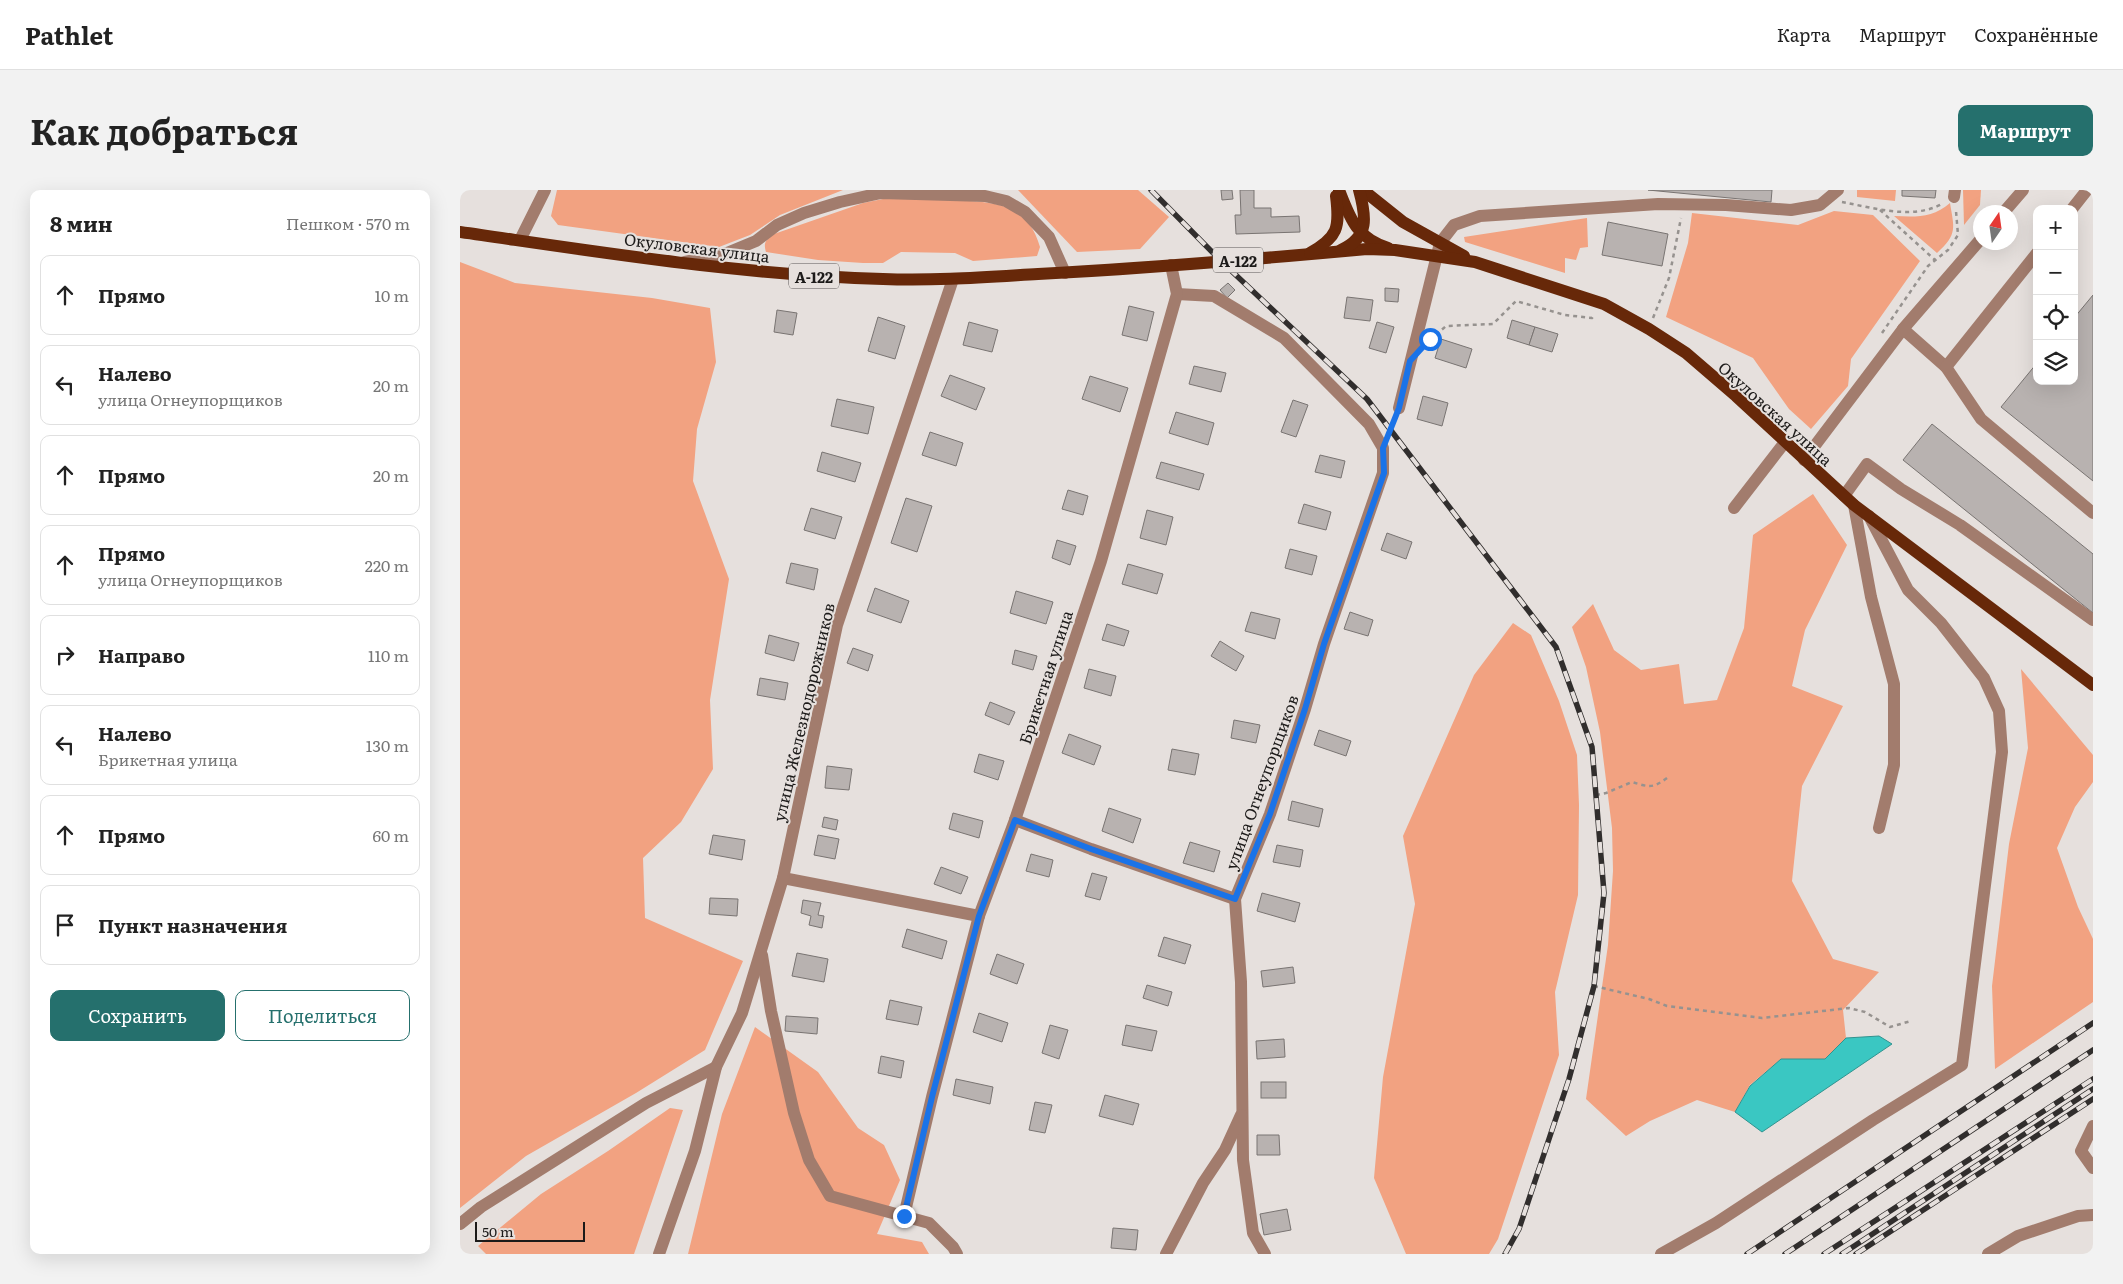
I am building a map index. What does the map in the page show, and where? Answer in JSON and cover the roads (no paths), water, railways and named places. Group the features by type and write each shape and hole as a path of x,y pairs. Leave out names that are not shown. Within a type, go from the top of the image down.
{"main road":[{"path":"1337,190 1355,227 1378,245 1395,250"},
{"path":"1305,255 1326,244 1334,235 1338,216 1337,190"},
{"path":"1337,252 1350,246 1361,233 1364,224 1364,210 1361,190"},
{"path":"1361,190 1439,249"},
{"name":"Окуловская улица","path":"460,232 681,263 817,276 885,280 953,279 1171,265"},
{"name":"Окуловская улица","path":"1395,250 1439,249 1604,304 1649,329 1686,353 1849,500 2093,685"},
{"path":"1305,255 1395,250"},
{"name":"А-122","path":"1171,265 1305,255"}],"street":[{"path":"520,240 545,190"},
{"path":"2010,205 2023,190"},
{"path":"2075,205 2087,190"},
{"path":"1399,408 1439,249 1454,225 1480,216 1611,206 1726,204 1791,210 1820,204 1837,191"},
{"path":"681,263 727,253 756,241 777,225 804,213 840,202 881,193 985,196 1006,201 1025,212 1049,237 1065,273"},
{"path":"1804,460 1903,329 1973,248"},
{"path":"1946,367 2033,258"},
{"name":"Брикетная улица","path":"904,1216 932,1097 979,916 1015,820 1101,561 1177,294 1171,265"},
{"name":"улица Железнодорожников","path":"659,1254 695,1150 716,1067 742,1013 783,878 837,625 953,279"},
{"name":"улица Огнеупорщиков","path":"1177,294 1214,296 1284,338 1369,424 1383,448 1384,473 1324,644 1305,709 1270,814 1235,899 1241,982 1243,1160 1253,1232 1266,1254"},
{"path":"1903,329 1946,367 1981,418 2093,513"},
{"path":"1734,508 1785,442"},
{"path":"1879,828 1894,765 1894,684 1871,597 1849,500 1867,464 1901,489 1960,525 2093,620"},
{"path":"1661,1254 1716,1223 1872,1120 1962,1065 2002,752 1998,711 1984,678 1941,623 1908,590 1869,516"},
{"path":"1015,820 1091,849 1235,899"},
{"path":"783,878 979,916"},
{"path":"761,950 773,1020 794,1113 809,1160 830,1196 929,1222 957,1254"},
{"path":"460,1224 481,1207 622,1117 716,1067"},
{"path":"1166,1254 1203,1183 1225,1150 1243,1110"},
{"path":"2093,1126 2081,1151 2093,1168"},
{"path":"1988,1254 2018,1236 2078,1216 2093,1215"}],"water":[{"path":"1879,1036 1892,1044 1762,1132 1735,1112 1750,1086 1781,1059 1825,1059 1846,1038"}],"railway":[{"path":"1151,190 1221,261 1367,399 1556,647 1592,747 1604,893 1594,986 1569,1079 1519,1229 1505,1254"},
{"path":"1747,1254 2093,1023"},
{"path":"1785,1254 2093,1050"},
{"path":"1824,1254 2093,1079"},
{"path":"1842,1254 2093,1089"},
{"path":"1856,1254 2093,1099"}]}
